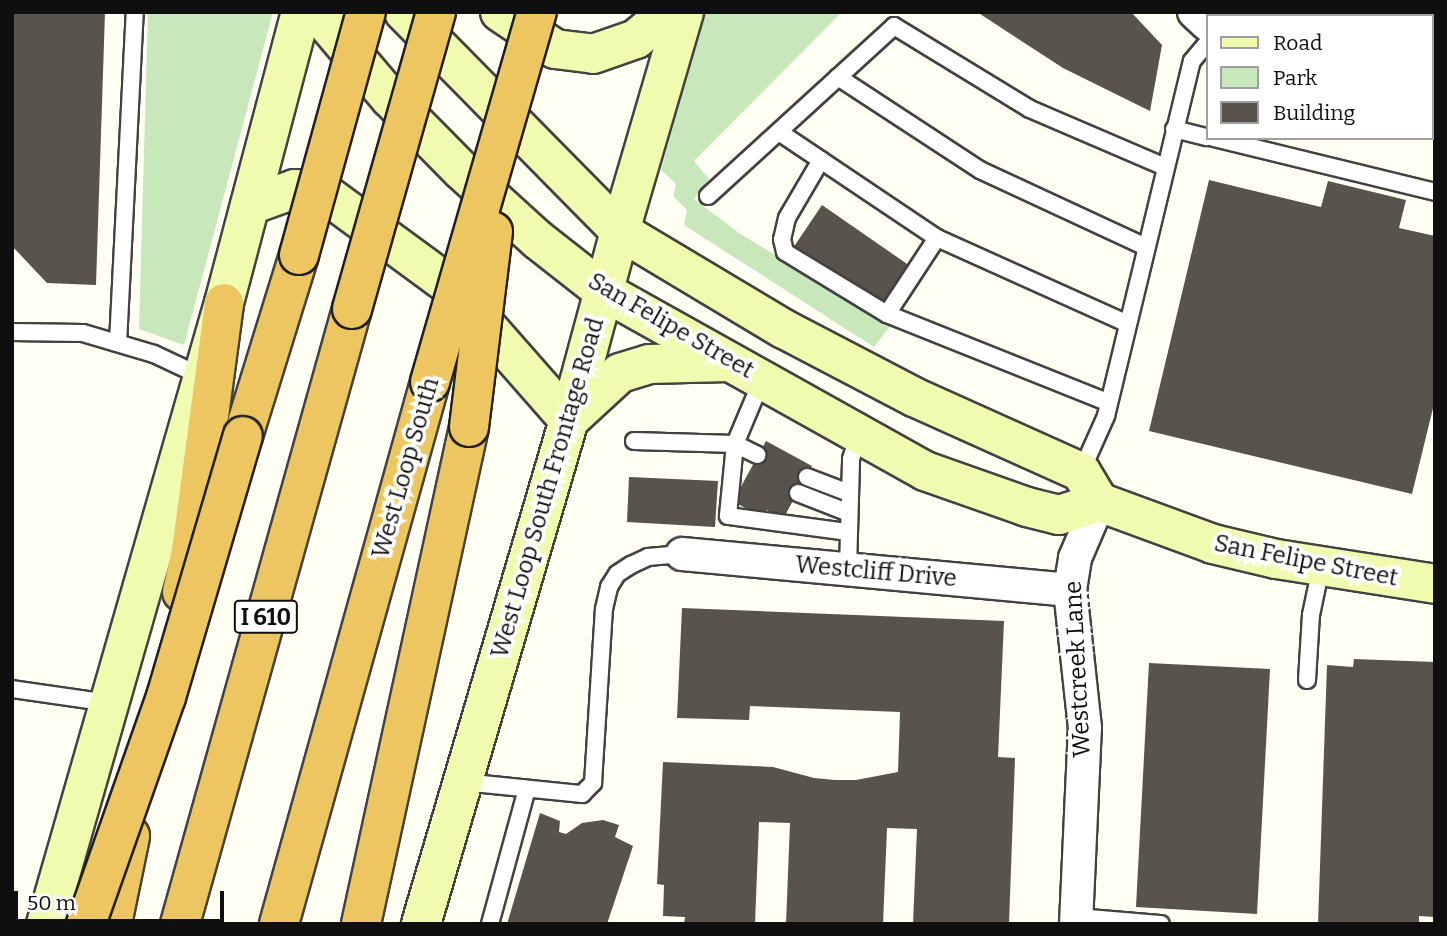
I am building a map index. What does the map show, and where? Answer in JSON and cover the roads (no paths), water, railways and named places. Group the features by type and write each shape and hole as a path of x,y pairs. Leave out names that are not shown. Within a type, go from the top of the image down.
{"highway":[{"path":"86,924 166,697 299,255 366,12"},
{"name":"I 610","path":"180,924 436,12"},
{"name":"West Loop South","path":"279,924 430,382 537,12"},
{"path":"361,924 469,427 508,111"},
{"path":"112,924 191,551 224,303"}],"main road":[{"path":"46,924 224,303 301,12"},
{"name":"San Felipe Street","path":"317,12 390,98 461,170 538,240 603,291 925,471 1027,507 1059,515 1090,487"},
{"name":"San Felipe Street","path":"404,12 620,231 785,329 1090,487 1213,544 1321,567 1435,584"},
{"path":"500,12 555,49 593,54 636,39 668,12"},
{"name":"West Loop South Frontage Road","path":"421,924 569,421 603,291 684,12"},
{"path":"250,205 296,189 324,193 452,287 569,421 620,373 649,364 746,371"},
{"path":"1393,579 1435,563"}],"street":[{"name":"Westcreek Lane","path":"1076,921 1084,728 1070,590 1090,487"},
{"name":"Westcliff Drive","path":"682,554 1070,590"}],"lane":[{"path":"118,343 135,12"},
{"path":"709,196 894,26 1030,109 1165,167"},
{"path":"1090,487 1174,129 1192,61 1206,44"},
{"path":"838,78 979,170 1146,247"},
{"path":"1174,129 1206,136"},
{"path":"779,132 937,238 1128,324"},
{"path":"1222,140 1435,192"},
{"path":"821,160 787,218 782,239 785,252 887,314 1109,403"},
{"path":"887,314 937,238"},
{"path":"12,332 82,333 154,354 203,377"},
{"path":"746,371 735,444 741,470 728,516 848,532"},
{"path":"848,569 851,460 859,434"},
{"path":"634,441 735,444 758,455"},
{"path":"807,477 849,494"},
{"path":"798,493 849,513"},
{"path":"463,782 582,794 593,783 604,609 610,587 618,574 648,557 682,554"},
{"path":"1307,680 1311,615 1321,567"},
{"path":"12,689 109,703"},
{"path":"490,924 527,789"},
{"path":"1076,921 1161,924"}]}
